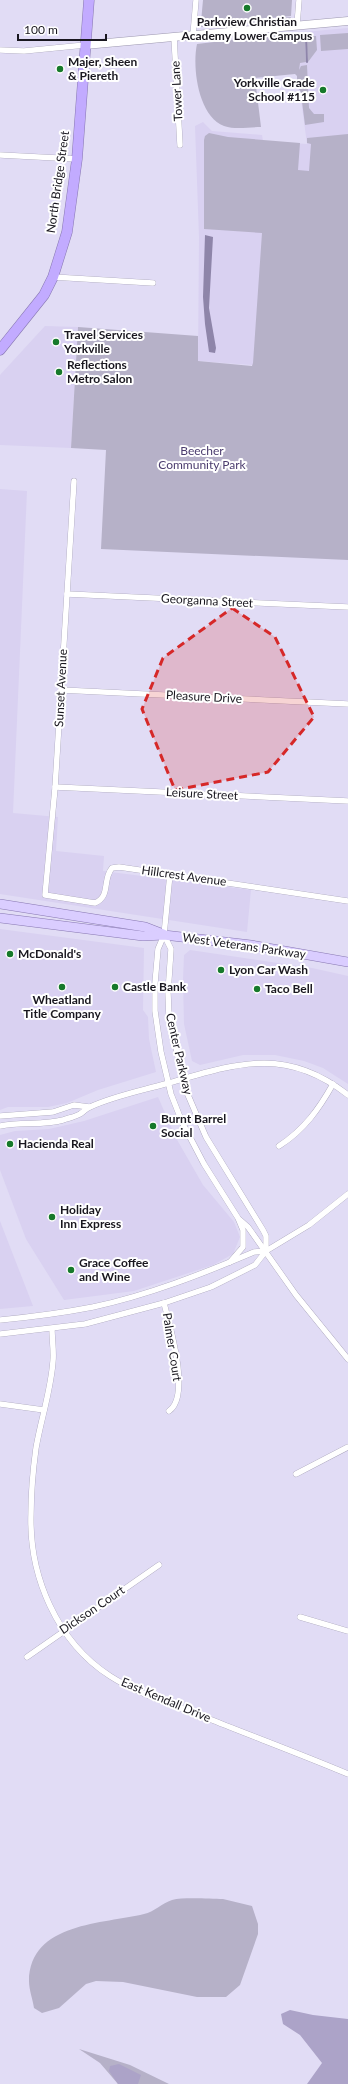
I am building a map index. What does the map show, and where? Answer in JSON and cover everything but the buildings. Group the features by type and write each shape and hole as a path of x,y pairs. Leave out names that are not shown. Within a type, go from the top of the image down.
{"highway":[{"name":"North Bridge Street","path":"0,350 44,295 52,277 67,232 77,159 89,0"}],"main road":[{"name":"West Veterans Parkway","path":"0,904 145,927 164,935"},
{"name":"West Veterans Parkway","path":"0,918 143,936 164,935 269,948 348,962"}],"street":[{"path":"193,35 196,0"},
{"path":"297,25 299,0"},
{"path":"0,50 28,50 348,21"},
{"name":"Tower Lane","path":"174,36 180,145"},
{"path":"0,155 77,159"},
{"path":"52,277 153,283"},
{"name":"Sunset Avenue","path":"45,895 55,787 74,481"},
{"name":"Georganna Street","path":"67,594 348,607"},
{"name":"Pleasure Drive","path":"61,690 348,704"},
{"name":"Leisure Street","path":"55,787 348,801"},
{"name":"Hillcrest Avenue","path":"45,895 95,903 101,901 105,895 108,873 112,868 119,867 348,901"},
{"name":"Center Parkway","path":"170,874 164,935 158,949 155,1004 161,1052 168,1083 182,1122 194,1146 238,1218 243,1230 243,1247 230,1262"},
{"name":"Center Parkway","path":"164,935 171,949 168,993 169,1017 182,1079 206,1137 266,1236 266,1252"},
{"path":"0,1126 53,1122 80,1114 88,1107 182,1079 235,1065 266,1062 298,1067 316,1074 348,1095"},
{"path":"279,1146 306,1124 317,1110 333,1084"},
{"path":"0,1116 53,1112 74,1105 88,1107"},
{"path":"0,1334 52,1329 98,1321 164,1303 232,1277 255,1265 266,1252 309,1225 348,1194"},
{"name":"Center Parkway","path":"238,1218 248,1227 296,1295 348,1359"},
{"path":"0,1320 65,1312 101,1305 160,1289 254,1252 266,1252"},
{"name":"Palmer Court","path":"164,1303 179,1374 178,1396 173,1408 169,1411"},
{"name":"East Kendall Drive","path":"52,1329 53,1359 32,1482 31,1517 33,1552 39,1579 48,1603 64,1629 78,1648 102,1670 136,1690 348,1774"},
{"path":"0,1404 44,1410"},
{"path":"296,1474 348,1447"},
{"name":"Dickson Court","path":"27,1657 64,1629 159,1565"},
{"path":"300,1617 348,1631"}],"highlighted area":[{"path":"232,608 275,637 314,717 268,772 175,790 142,709 163,658"}],"shaded area":[{"path":"348,28 348,373 266,372 252,365 198,361 199,237 195,126 203,122 212,131 262,135 263,141 307,144 292,33"},
{"path":"205,235 213,237 209,308 216,348 215,353 209,352 205,324 203,297"},
{"path":"45,326 78,327 71,448 0,445 0,375"},
{"path":"0,489 27,491 13,813 58,817 56,851 104,856 103,871 251,890 247,932 0,894"},
{"path":"0,929 144,948 143,1010 148,1017 149,1039 156,1072 98,1090 67,1103 48,1107 8,1107 0,1110"},
{"path":"190,950 312,968 348,976 348,1084 323,1068 304,1061 275,1055 243,1055 200,1065 192,1061 184,1024 183,980 184,955"},
{"path":"158,1097 176,1138 203,1185 234,1222 240,1237 233,1254 213,1265 134,1291 64,1300 26,1239 0,1170 0,1135 15,1131 49,1129 84,1121"},
{"path":"0,1221 12,1252 33,1306 0,1309"},
{"path":"290,2010 313,2015 348,2019 348,2084 307,2084 322,2063 300,2035 283,2024 281,2014"},
{"path":"119,2064 141,2075 138,2084 118,2084 109,2071 110,2066"}],"green space":[{"name":"Parkview Christian Academy Lower Campus","path":"203,0 292,0 291,16 203,25 201,22"},
{"path":"291,17 288,20 207,27 201,27 198,24 203,26"},
{"path":"289,33 301,36 316,36 317,50 308,62 305,37 306,62 300,63 299,70 301,66 307,65 309,108 314,114 324,114 324,122 305,125 301,94 300,90 297,88 297,76 295,74 255,78 261,127 233,128 224,126 215,121 208,112 199,90 195,65 197,44"},
{"path":"348,33 348,49 321,51 320,35"},
{"name":"Beecher Community Park","path":"209,133 228,137 300,143 298,170 309,171 311,144 307,143 307,138 348,134 348,560 101,549 106,450 71,448 78,327 198,336 198,361 252,366 253,363 262,233 204,229 204,140 205,136"},
{"path":"190,1898 223,1899 252,1906 258,1924 258,1934 240,1985 226,1997 197,1997 123,1982 96,1981 86,1984 59,2008 42,2013 34,2008 29,1981 33,1962 42,1947 55,1937 72,1929 90,1924 148,1913 172,1900"},
{"path":"79,2049 130,2065 169,2084 118,2084 100,2063"}],"waterway":[{"path":"306,38 307,62"}],"place":[{"name":"Parkview Christian Academy Lower Campus","path":"247,8"},
{"name":"Majer, Sheen & Piereth","path":"60,69"},
{"name":"Yorkville Grade School #115","path":"323,90"},
{"name":"Travel Services Yorkville","path":"56,342"},
{"name":"Reflections Metro Salon","path":"59,372"},
{"name":"McDonald's","path":"10,954"},
{"name":"Lyon Car Wash","path":"221,970"},
{"name":"Wheatland Title Company","path":"62,987"},
{"name":"Castle Bank","path":"115,987"},
{"name":"Taco Bell","path":"257,989"},
{"name":"Burnt Barrel Social","path":"153,1126"},
{"name":"Hacienda Real","path":"10,1144"},
{"name":"Holiday Inn Express","path":"52,1217"},
{"name":"Grace Coffee and Wine","path":"71,1270"}]}
